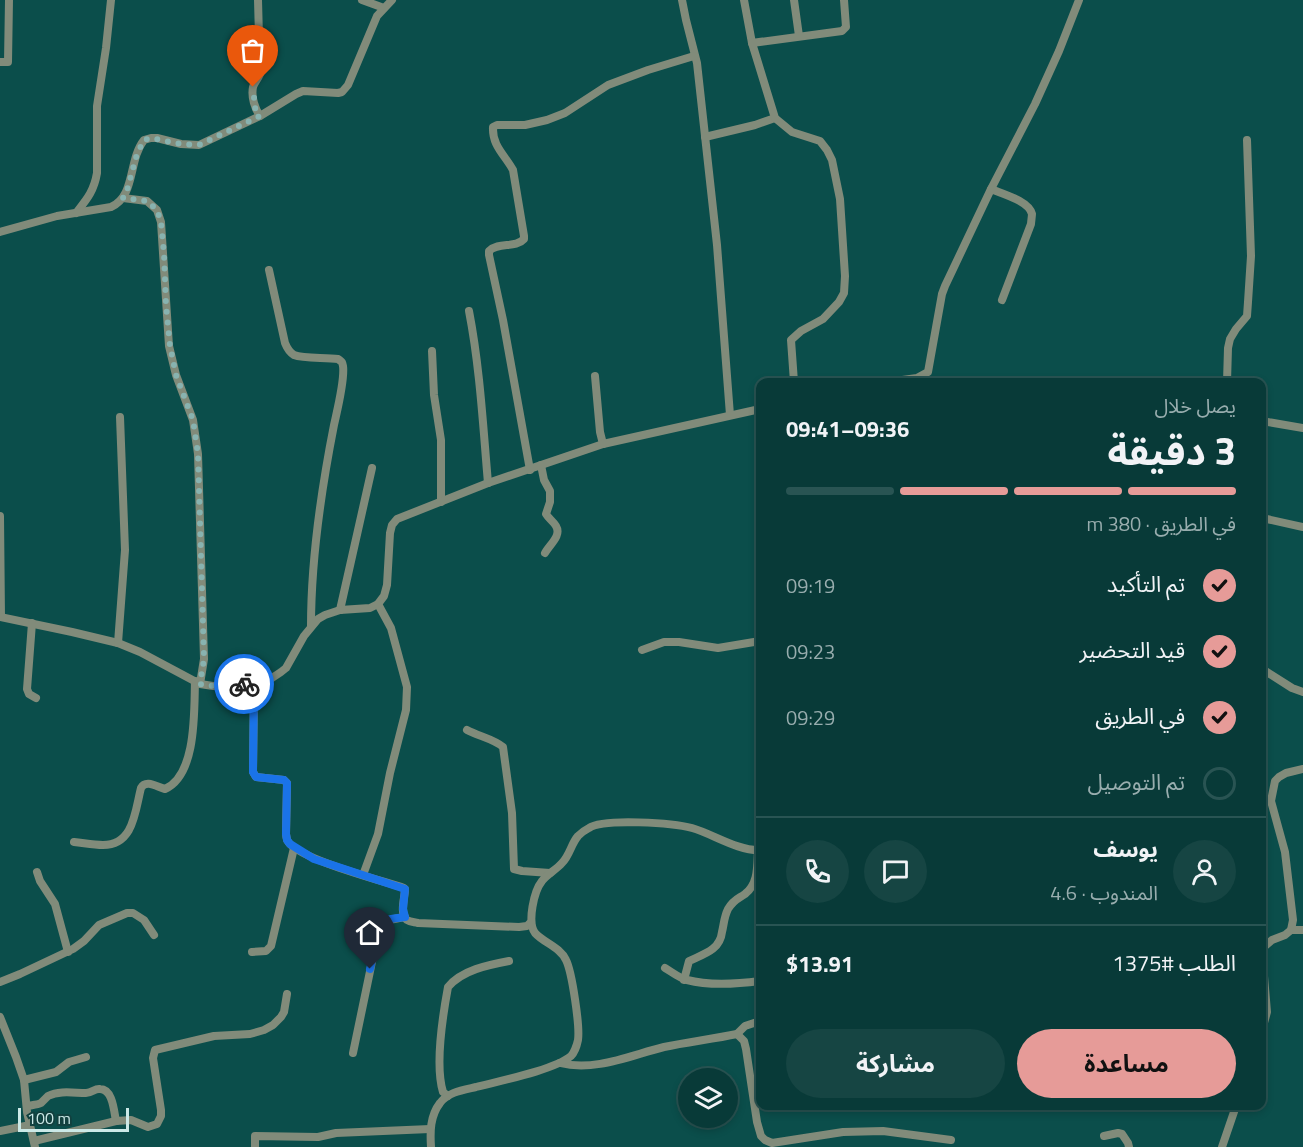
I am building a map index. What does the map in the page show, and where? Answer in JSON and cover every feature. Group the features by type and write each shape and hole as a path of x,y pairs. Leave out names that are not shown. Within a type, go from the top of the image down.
{"street":[{"path":"0,62 8,62 9,0"},
{"path":"76,213 93,190 97,173 97,106 111,0"},
{"path":"258,0 260,74 253,87 255,108 260,116"},
{"path":"362,0 384,8"},
{"path":"0,232 57,216 118,204 126,194 137,154 144,140 151,138 199,145 260,116 303,91 342,92 346,89 377,16 392,0"},
{"path":"682,0 697,63 717,245 730,416"},
{"path":"744,0 752,43 775,118 792,132 820,141 832,160 840,199 844,293 823,320 801,331 791,340 794,378"},
{"path":"794,0 799,36"},
{"path":"752,43 842,31 846,27 844,0"},
{"path":"916,378 928,372 940,302 945,286 1040,93 1079,0"},
{"path":"530,470 489,255 489,251 495,246 519,244 524,236 513,170 495,144 494,128 497,125 525,125 547,120 565,113 608,85 694,56"},
{"path":"705,136 755,126 775,118"},
{"path":"1227,378 1230,339 1247,316 1248,309 1251,256 1246,140"},
{"path":"992,189 1021,201 1029,206 1032,214 1031,224 1002,300"},
{"path":"74,842 108,845 122,839 131,829 143,785 146,783 165,789 175,782 187,759 191,744 198,683 204,659 196,439 193,420 176,375 170,346 159,213 147,201 123,198"},
{"path":"269,270 285,344 291,353 300,356 338,359 342,362 343,367 318,523 311,626"},
{"path":"469,311 481,397 488,483"},
{"path":"432,351 434,395 441,440 441,502"},
{"path":"595,376 603,444"},
{"path":"0,516 1,617 118,643 198,683 213,686 254,683 269,680 286,668 311,626 318,619 340,610 369,608 378,604 384,596 387,585 390,533 397,519 488,483 603,444 756,410"},
{"path":"118,643 125,550 120,417"},
{"path":"1266,422 1303,428"},
{"path":"540,465 550,491 550,502 546,514 556,524 558,531 554,542 545,553"},
{"path":"340,610 372,468"},
{"path":"1266,519 1303,527"},
{"path":"363,875 378,834 406,710 407,687 391,628 378,604"},
{"path":"32,623 27,689 29,694 36,698"},
{"path":"642,650 664,642 718,648 756,642"},
{"path":"1266,672 1292,688 1303,692"},
{"path":"254,683 253,772 256,777 280,779 287,783 287,840 294,848 314,859 405,889 403,909 406,920 418,923 527,926 531,921 537,889 542,879 565,861 577,836 594,825 675,825 692,828 748,849 756,850"},
{"path":"466,730 503,747 512,813 514,868 522,871 551,873"},
{"path":"1266,942 1285,935 1291,930 1293,920 1285,852 1271,801 1275,781 1286,773 1303,769"},
{"path":"252,952 266,951 271,946 294,848"},
{"path":"37,872 55,904 68,952"},
{"path":"684,980 689,961 709,953 716,947 729,908 737,898 746,893 755,881 756,873"},
{"path":"0,982 68,952 99,925 127,914 133,913 144,920 154,935"},
{"path":"353,1053 378,933 384,922 405,917"},
{"path":"431,1147 430,1129 433,1117 439,1104 448,1096 462,1090 542,1069 573,1055 578,1040 578,1025 570,972 559,950 536,933 531,921"},
{"path":"1291,930 1303,930"},
{"path":"1266,945 1272,940"},
{"path":"448,1096 443,1092 440,1079 440,1046 448,987 453,981 481,967 508,960"},
{"path":"665,968 684,980 730,984 756,981"},
{"path":"0,1017 24,1080 27,1112 34,1144 116,1121 131,1120 153,1126 160,1120 161,1110 153,1058 155,1050 214,1036 250,1034 264,1030 282,1017 286,994"},
{"path":"560,1062 587,1066 665,1047 737,1034 745,1026 756,1022"},
{"path":"737,1034 744,1041 757,1122 761,1136 765,1140 772,1143 843,1132 883,1131 951,1140"},
{"path":"24,1080 56,1072 69,1062 86,1058"},
{"path":"27,1106 40,1104 48,1096 70,1091 89,1093 103,1089 107,1091 110,1098 116,1121"},
{"path":"1222,1147 1235,1110"},
{"path":"0,1131 30,1125"},
{"path":"255,1147 255,1136 318,1137 336,1133 430,1129"},
{"path":"1104,1136 1122,1134 1129,1147"}],"way so far":[{"path":"244,684 213,686 200,684 204,659 202,582 199,472 193,420 176,375 170,346 159,213 147,201 123,198 137,154 144,140 157,138 193,146 199,145 260,116 255,108 253,87"}],"route":[{"path":"244,684 254,683 253,772 256,777 280,779 287,783 286,834 290,844 314,859 405,889 403,909 405,917 384,922 378,933 370,969"}]}
